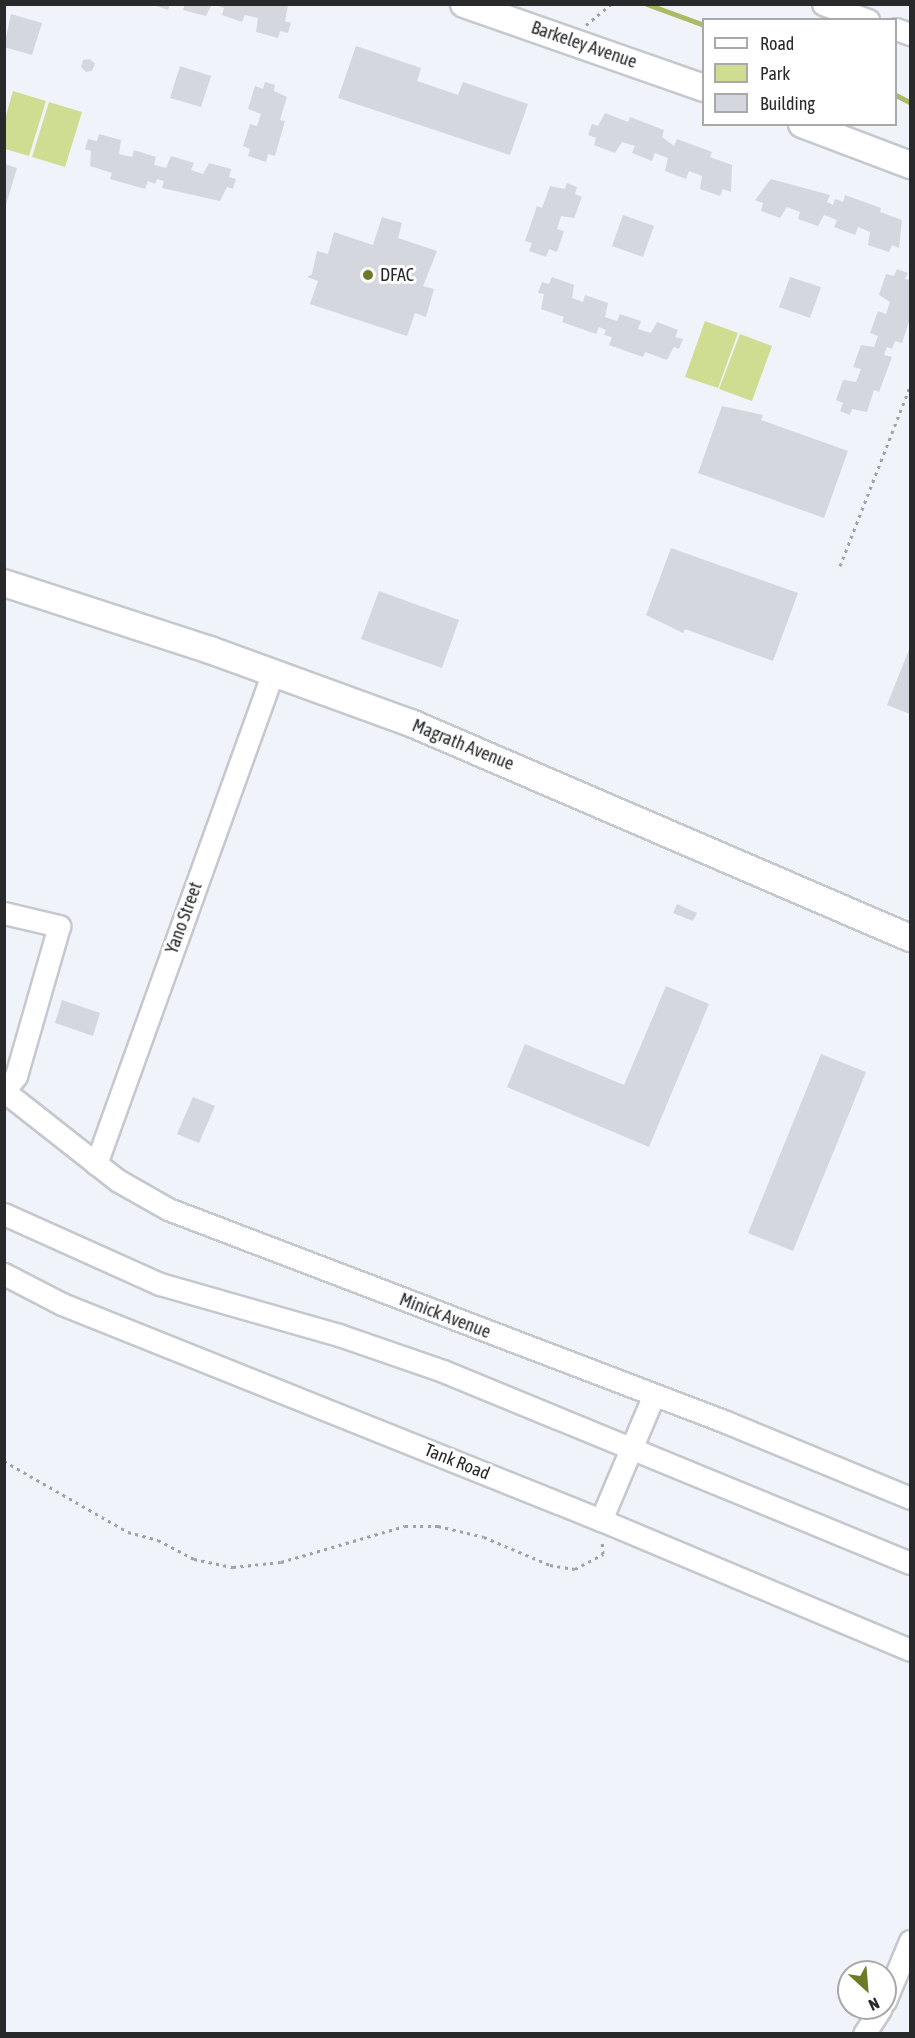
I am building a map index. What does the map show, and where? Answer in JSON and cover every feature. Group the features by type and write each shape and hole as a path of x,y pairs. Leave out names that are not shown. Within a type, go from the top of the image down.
{"main road":[{"name":"Barkeley Avenue","path":"464,4 702,87"},
{"path":"807,126 910,165"},
{"name":"Magrath Avenue","path":"4,583 273,672 552,781 910,938"}],"street":[{"path":"823,4 862,18"},
{"name":"Yano Street","path":"96,1164 273,672"},
{"path":"4,914 59,926 16,1076 4,1091"},
{"name":"Minick Avenue","path":"4,1091 136,1193 168,1209 653,1397 726,1422 910,1498"},
{"path":"4,1214 160,1284 339,1335 432,1367 910,1563"},
{"name":"Tank Road","path":"4,1274 62,1304 601,1520 910,1650"},
{"path":"601,1520 653,1397"},
{"path":"897,1972 910,1941"},
{"path":"864,2034 873,2020"}],"path":[{"path":"575,42 584,27 611,4"},
{"path":"840,566 910,386"},
{"path":"4,1461 128,1532 158,1540 195,1559 233,1567 281,1562 405,1526 438,1526 484,1537 549,1565 575,1569 603,1554 601,1520"}],"green space":[{"path":"13,91 46,101 29,156 5,149 5,119"},
{"path":"49,102 82,112 65,167 32,157"},
{"path":"705,321 738,333 718,388 685,377"},
{"path":"740,334 772,346 752,401 719,389"}],"building":[{"path":"151,4 170,4 168,10"},
{"path":"185,4 212,4 206,16 183,10"},
{"path":"213,4 282,4 288,6 285,21 291,23 288,33 280,31 278,38 256,32 258,18 245,15 242,22 222,15 224,8"},
{"path":"11,14 42,23 32,55 4,47"},
{"path":"356,46 421,68 417,81 458,95 463,82 528,104 510,155 338,98"},
{"path":"90,59 95,64 92,71 86,72 81,67 83,60"},
{"path":"180,66 211,76 201,107 170,98"},
{"path":"265,82 275,85 274,91 287,97 280,120 285,121 275,156 268,154 266,162 248,156 250,149 243,146 250,124 257,126 261,114 248,109 255,86 263,89"},
{"path":"605,113 628,122 630,117 664,130 662,137 674,146 677,139 712,152 710,157 732,165 731,192 723,189 720,196 700,189 702,176 689,171 686,179 665,171 668,158 655,153 652,161 632,153 635,146 622,142 615,153 594,145 596,138 588,135 592,124 598,126"},
{"path":"99,134 121,140 119,154 132,157 134,150 156,157 154,165 166,168 171,156 194,163 191,170 203,174 209,163 231,169 229,177 236,179 233,189 227,187 220,201 162,188 164,181 157,179 155,184 148,181 145,189 110,179 112,173 90,166 91,151 85,149 88,139 97,141"},
{"path":"5,164 17,168 5,208"},
{"path":"771,179 830,195 827,202 833,205 835,199 843,202 845,195 881,208 880,212 902,220 899,248 892,245 889,252 868,245 870,232 858,227 855,235 834,227 837,220 824,215 818,226 798,219 800,212 787,207 780,218 761,211 763,203 755,200"},
{"path":"567,183 577,187 575,194 582,197 574,218 561,216 557,229 564,231 557,252 549,249 546,257 529,251 532,243 525,241 537,206 542,208 550,186 565,189"},
{"path":"623,215 654,226 643,257 612,246"},
{"name":"DFAC","path":"382,217 402,223 398,238 437,251 423,286 434,289 426,317 415,313 407,336 310,304 318,281 307,277 312,274 317,251 328,254 334,232 373,245"},
{"path":"897,269 908,273 905,279 910,280 910,319 902,343 895,341 892,349 887,347 884,355 892,357 879,392 874,390 867,412 852,409 850,415 840,411 843,403 836,400 843,380 856,382 861,369 853,367 861,345 874,347 878,336 870,333 878,311 886,314 890,302 879,295 886,274 894,276"},
{"path":"552,277 574,285 572,298 583,302 585,295 608,303 605,317 617,321 620,314 641,321 638,329 651,333 657,322 678,330 675,337 683,339 679,349 674,347 667,360 645,352 643,357 609,345 612,337 604,335 606,330 599,327 596,334 562,322 564,317 541,309 544,294 538,293 542,282 549,284"},
{"path":"790,277 821,287 810,318 779,307"},
{"path":"722,406 763,415 761,420 848,451 824,518 698,473"},
{"path":"671,548 798,593 773,661 685,629 683,633 646,615"},
{"path":"379,591 459,620 442,668 361,639"},
{"path":"910,647 910,714 887,705"},
{"path":"677,904 697,913 693,921 673,913"},
{"path":"666,986 709,1004 649,1147 507,1087 525,1044 624,1085"},
{"path":"62,1000 100,1013 93,1036 55,1023"},
{"path":"821,1054 866,1072 793,1251 748,1233"},
{"path":"193,1097 215,1106 199,1143 177,1134"}],"waterway":[{"path":"647,4 702,24"},
{"path":"897,96 910,102"}],"place":[{"name":"DFAC","path":"368,275"}]}
